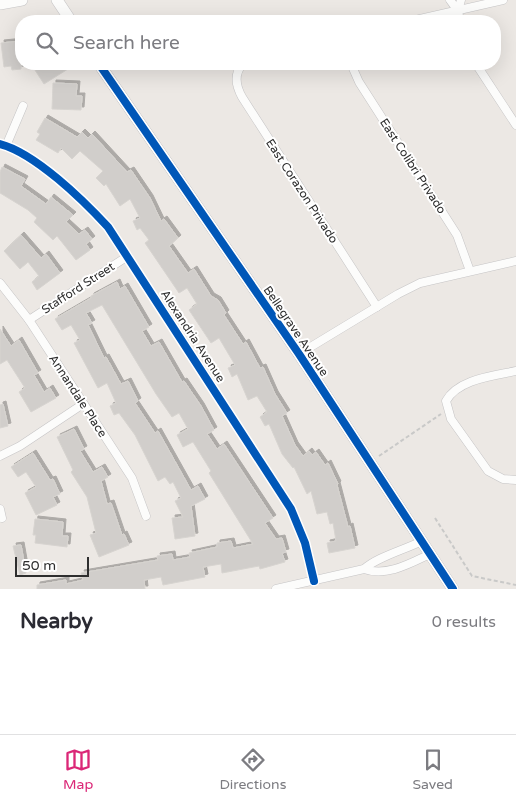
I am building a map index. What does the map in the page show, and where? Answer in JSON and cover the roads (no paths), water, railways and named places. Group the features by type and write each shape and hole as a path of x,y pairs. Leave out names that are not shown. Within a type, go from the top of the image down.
{"main road":[{"path":"0,4 22,0"},
{"path":"57,0 67,15"},
{"name":"Bellegrave Avenue","path":"103,70 299,354 453,589"}],"street":[{"path":"450,0 458,10"},
{"path":"459,15 458,10 461,0"},
{"path":"437,15 503,0"},
{"name":"East Corazon Privado","path":"238,70 237,84 242,97 377,307"},
{"name":"East Colibri Privado","path":"354,70 359,82 458,235 470,271"},
{"path":"480,70 516,126"},
{"path":"3,145 23,106"},
{"name":"Alexandria Avenue","path":"3,145 45,169 82,200 108,227 291,509 305,543 314,581"},
{"name":"Stafford Street","path":"28,320 128,256"},
{"path":"299,354 420,283 516,261"},
{"name":"Annandale Place","path":"0,282 28,320 132,478 146,516"},
{"path":"516,371 480,380 459,388 447,406 482,464 494,476 516,480"},
{"path":"0,456 20,446 84,404"},
{"path":"0,509 2,518"},
{"path":"276,589 364,569 372,562 397,554 422,541"},
{"path":"364,569 375,573 398,568 430,554"}]}
